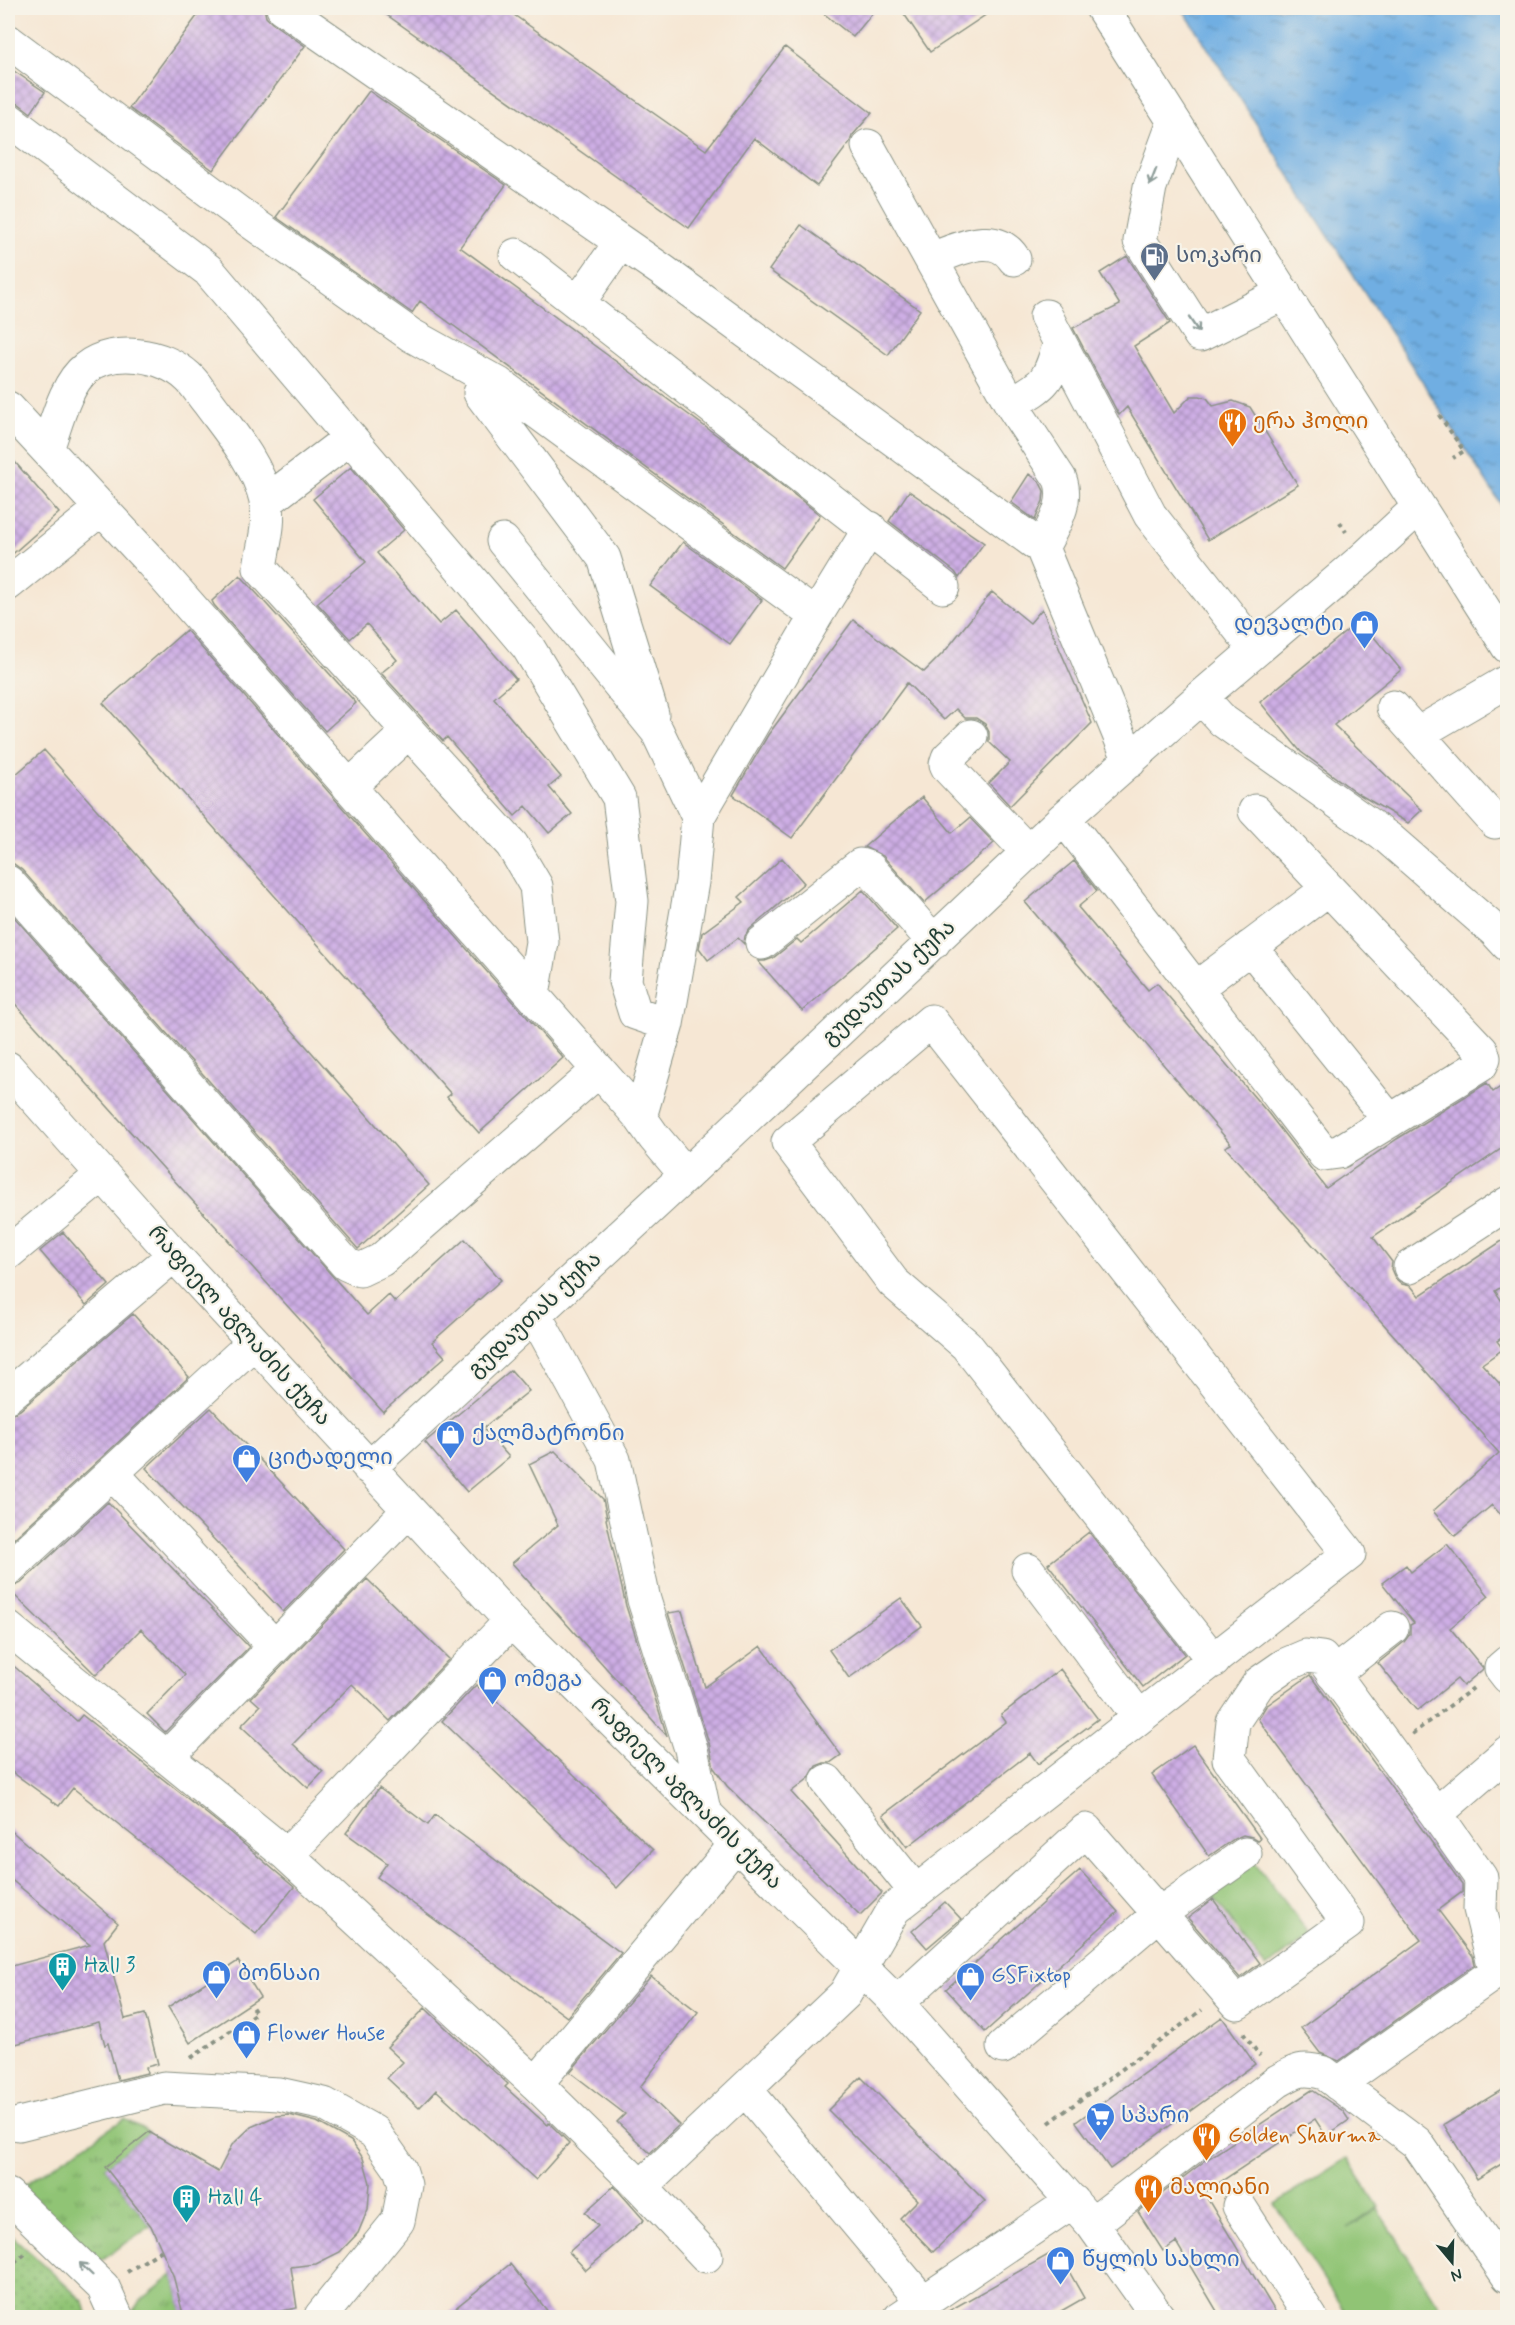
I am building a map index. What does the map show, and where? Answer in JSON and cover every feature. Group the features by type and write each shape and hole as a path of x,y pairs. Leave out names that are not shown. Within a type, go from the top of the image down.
{"street":[{"path":"284,8 621,242 1042,548 1130,761"},
{"path":"1102,8 1508,647"},
{"path":"8,41 279,242 411,335 499,384 816,616"},
{"path":"8,119 208,270 528,647 620,798 632,901 625,981 634,1013 667,1024"},
{"path":"1174,122 1149,187 1140,241 1161,277 1200,335 1284,293"},
{"path":"868,146 1011,404 1060,479 1064,491 1063,505 1042,548"},
{"path":"578,303 621,242"},
{"path":"931,259 979,244 998,243 1008,250 1014,259"},
{"path":"516,255 943,587"},
{"path":"1011,404 1040,387 1049,376 1053,330 1150,515 1256,650"},
{"path":"47,449 72,383 87,367 110,357 128,356 160,359 188,376 239,444 259,479 266,502 268,532 260,568 512,845 536,886 542,942 533,995"},
{"path":"480,393 604,558 657,730 698,818"},
{"path":"8,408 152,563 599,1070 686,1175"},
{"path":"266,502 350,438"},
{"name":"გუდაუთას ქუჩა","path":"369,1468 686,1175 1064,818 1364,558 1418,508"},
{"path":"8,584 101,509"},
{"path":"640,1117 667,1024 692,882 698,818 870,528"},
{"path":"503,541 657,730"},
{"path":"1417,734 1508,681"},
{"path":"1201,697 1223,721 1388,838 1495,930 1508,945"},
{"path":"1393,707 1495,822"},
{"path":"349,787 408,732"},
{"path":"971,736 948,758 946,764 1028,852"},
{"path":"1064,818 1324,1154 1339,1152 1481,1065 1485,1058 1482,1051 1255,810"},
{"path":"762,944 860,865 865,865 934,942"},
{"path":"8,882 346,1264 360,1270 381,1260 599,1070"},
{"path":"1196,988 1328,889"},
{"path":"1250,946 1390,1120"},
{"path":"641,2187 845,1994 894,1909 1214,1661 1348,1554 931,1021 788,1142 893,1282 966,1345 1214,1661"},
{"name":"რაფიელ აგლაძის ქუჩა","path":"8,1068 174,1255 511,1622 897,2003 1083,2212 1159,2318"},
{"path":"8,1253 102,1175"},
{"path":"1410,1267 1508,1203"},
{"path":"8,1396 174,1255"},
{"path":"535,1315 614,1460 644,1600 691,1749 704,1811"},
{"path":"8,1569 254,1342"},
{"path":"111,1473 275,1647"},
{"path":"167,1757 408,1511"},
{"path":"1028,1570 1140,1717"},
{"path":"287,1855 511,1622"},
{"path":"8,1628 287,1855 536,2085 641,2187 706,2256"},
{"path":"1333,1674 1392,1628"},
{"path":"897,2003 1086,1830 1232,1997 1348,1923 1229,1759 1233,1722 1259,1683 1285,1665 1306,1656 1322,1658 1481,1878 1480,1909 1496,1972 1338,2084"},
{"path":"1436,1814 1508,1752"},
{"path":"827,1781 916,1892"},
{"path":"536,2085 736,1844"},
{"path":"1003,2047 1159,1914 1245,1854"},
{"path":"746,2090 911,2310 1083,2212 1298,2069 1324,2073 1417,2143 1508,2276"},
{"path":"11,2131 164,2088 279,2094 324,2104 374,2132 400,2169 405,2185 398,2222 321,2316"},
{"path":"8,2195 103,2287 117,2318"},
{"path":"1239,2206 1311,2318"}],"path":[{"path":"1439,415 1464,451 1453,458"},
{"path":"1389,1751 1505,1669"},
{"path":"1049,2123 1232,1997 1234,2021 1278,2081"},
{"path":"204,2091 189,2060 256,2013 250,2004"},
{"path":"103,2287 162,2250"}],"green space":[{"path":"1250,1856 1310,1935 1266,1968 1207,1888"},
{"path":"124,2119 149,2132 105,2167 151,2226 95,2264 19,2188"},
{"path":"1347,2158 1379,2207 1348,2228 1378,2209 1444,2314 1439,2317 1348,2317 1275,2204"},
{"path":"8,2232 84,2302 88,2317 8,2317"},
{"path":"173,2275 184,2317 131,2317 139,2302"}],"water":[{"path":"1182,8 1507,8 1507,514"}],"building":[{"path":"203,8 264,8 266,17 272,23 305,46 213,170 129,108"},
{"path":"377,8 504,8 706,150 785,47 872,113 852,136 850,142 817,186 754,138 689,228"},
{"path":"817,8 877,8 853,37"},
{"path":"900,8 996,8 930,52"},
{"path":"8,67 45,92 31,113 19,104 8,101"},
{"path":"369,91 506,185 460,247 741,453 820,515 782,568 420,301 412,313 276,217"},
{"path":"801,225 920,310 888,355 769,270"},
{"path":"1127,256 1170,323 1134,346 1174,413 1191,396 1207,398 1213,406 1233,401 1250,407 1298,485 1208,540 1127,407 1119,415 1073,328 1120,305 1100,273"},
{"path":"8,454 59,513 8,558"},
{"path":"351,467 404,530 377,553 439,624 456,610 516,679 494,698 561,777 549,787 572,814 549,833 526,806 515,816 447,737 443,741 381,673 397,660 367,624 350,639 317,603 366,562 313,499"},
{"path":"1029,474 1039,481 1044,491 1043,501 1035,520 1011,502"},
{"path":"909,491 984,543 959,578 955,572 889,521"},
{"path":"683,542 762,600 730,644 650,586"},
{"path":"240,575 356,703 325,731 214,605 212,601"},
{"path":"992,592 1030,623 1042,609 1092,723 1010,806 989,783 1010,762 989,742 989,732 985,724 976,718 965,718 956,709 944,720 907,683 792,838 733,795 768,735 853,620 924,672 946,650"},
{"path":"1360,620 1401,670 1334,725 1422,810 1408,823 1357,793 1301,752 1260,702"},
{"path":"186,630 563,1058 479,1133 447,1097 451,1094 103,703"},
{"path":"44,750 429,1185 358,1249 22,870 14,864 8,864 8,781"},
{"path":"922,797 952,833 970,818 994,843 924,903 883,856 864,847"},
{"path":"782,858 804,883 750,929 745,936 744,944 738,938 708,960 699,948 702,933 744,902 739,897"},
{"path":"1074,861 1097,891 1078,907 1148,990 1157,983 1268,1113 1326,1188 1397,1139 1487,1083 1493,1092 1508,1082 1508,1144 1373,1237 1392,1262 1391,1269 1395,1278 1402,1284 1411,1286 1419,1296 1508,1237 1508,1283 1495,1291 1508,1310 1508,1334 1497,1341 1503,1349 1482,1364 1508,1393 1508,1523 1492,1505 1455,1536 1433,1511 1499,1453 1225,1147 1231,1144 1025,902"},
{"path":"863,890 897,929 802,1011 758,961 773,958 797,939 801,943"},
{"path":"8,910 367,1315 389,1295 395,1302 465,1239 501,1280 432,1342 445,1357 383,1412 8,996"},
{"path":"63,1232 109,1285 86,1305 40,1251"},
{"path":"133,1314 189,1377 8,1544 8,1416 20,1410"},
{"path":"511,1370 529,1391 483,1428 509,1457 467,1492 425,1442"},
{"path":"211,1408 344,1549 283,1612 146,1468"},
{"path":"555,1451 603,1499 626,1606 667,1736 512,1563 558,1525 529,1464"},
{"path":"108,1502 249,1647 165,1732 147,1714 185,1675 141,1629 96,1675 8,1589 21,1583"},
{"path":"1089,1532 1185,1654 1143,1687 1048,1564"},
{"path":"1447,1544 1489,1596 1450,1628 1483,1668 1463,1686 1457,1679 1417,1711 1378,1663 1404,1642 1410,1634 1410,1625 1414,1623 1382,1583 1406,1565 1411,1572"},
{"path":"367,1579 449,1659 390,1721 352,1684 293,1744 323,1772 308,1788 241,1726 260,1706 251,1698"},
{"path":"901,1598 922,1626 849,1678 829,1650"},
{"path":"682,1611 705,1687 761,1646 841,1755 830,1763 816,1766 809,1778 791,1792 882,1893 860,1915 727,1786 714,1768 709,1743 668,1613"},
{"path":"8,1661 77,1721 82,1715 226,1829 294,1887 256,1934 73,1788 59,1806 8,1769"},
{"path":"1060,1669 1098,1719 1038,1764 1030,1753 907,1847 883,1815 1006,1722 1001,1715"},
{"path":"1310,1675 1462,1884 1462,1892 1438,1910 1473,1956 1475,1964 1339,2061 1320,2053 1301,2028 1421,1940 1258,1719 1266,1706"},
{"path":"476,1685 479,1688 481,1686 653,1850 617,1888 442,1721"},
{"path":"1193,1745 1260,1838 1257,1840 1243,1835 1209,1856 1152,1775"},
{"path":"379,1788 428,1825 435,1815 621,1953 567,2017 377,1877 387,1863 346,1833"},
{"path":"8,1828 118,1923 104,1941 125,2019 145,2014 158,2064 146,2067 147,2073 118,2080 108,2043 105,2045 99,2022 8,2046 8,1967 90,1945 8,1877"},
{"path":"1080,1870 1118,1912 985,2032 946,1989"},
{"path":"1213,1899 1260,1963 1240,1978 1188,1918"},
{"path":"945,1902 961,1919 927,1948 912,1931"},
{"name":"ბონსაი","path":"238,1961 260,1997 190,2043 168,2007"},
{"path":"651,1976 698,2012 640,2087 679,2125 650,2153 617,2122 625,2114 570,2072"},
{"path":"425,2008 508,2084 505,2087 547,2125 549,2123 569,2143 536,2180 436,2090 419,2108 387,2078 403,2062 387,2047"},
{"path":"1222,2017 1255,2064 1110,2169 1076,2122"},
{"path":"861,2077 985,2201 933,2252 900,2218 918,2200 828,2110"},
{"path":"1508,2086 1508,2160 1477,2179 1444,2125"},
{"path":"1312,2090 1343,2111 1349,2120 1326,2136 1315,2119 1204,2193 1279,2318 1221,2318 1176,2242 1163,2251 1138,2212 1206,2160"},
{"path":"289,2115 317,2122 351,2141 363,2158 370,2183 368,2209 358,2233 340,2252 316,2264 291,2267 297,2308 260,2315 261,2318 184,2318 173,2275 151,2226 105,2167 149,2132 218,2172 232,2145 251,2127 276,2116"},
{"path":"614,2186 644,2220 586,2270 569,2252 598,2226 585,2212"},
{"path":"1057,2250 1084,2298 1049,2318 936,2318"},
{"path":"510,2264 553,2318 443,2318"}],"place":[{"name":"სოკარი","path":"1155,282"},
{"name":"ერა ჰოლი","path":"1232,448"},
{"name":"დევალტი","path":"1365,650"},
{"name":"ქალმატრონი","path":"451,1460"},
{"name":"ციტადელი","path":"247,1484"},
{"name":"ომეგა","path":"493,1706"},
{"name":"Hall 3","path":"63,1992"},
{"name":"ბონსაი","path":"217,2000"},
{"name":"GSFixtop","path":"970,2002"},
{"name":"Flower House","path":"246,2060"},
{"name":"სპარი","path":"1100,2142"},
{"name":"Golden Shaurma","path":"1207,2162"},
{"name":"მალიანი","path":"1149,2214"},
{"name":"Hall 4","path":"187,2224"},
{"name":"წყლის სახლი","path":"1061,2286"}]}
